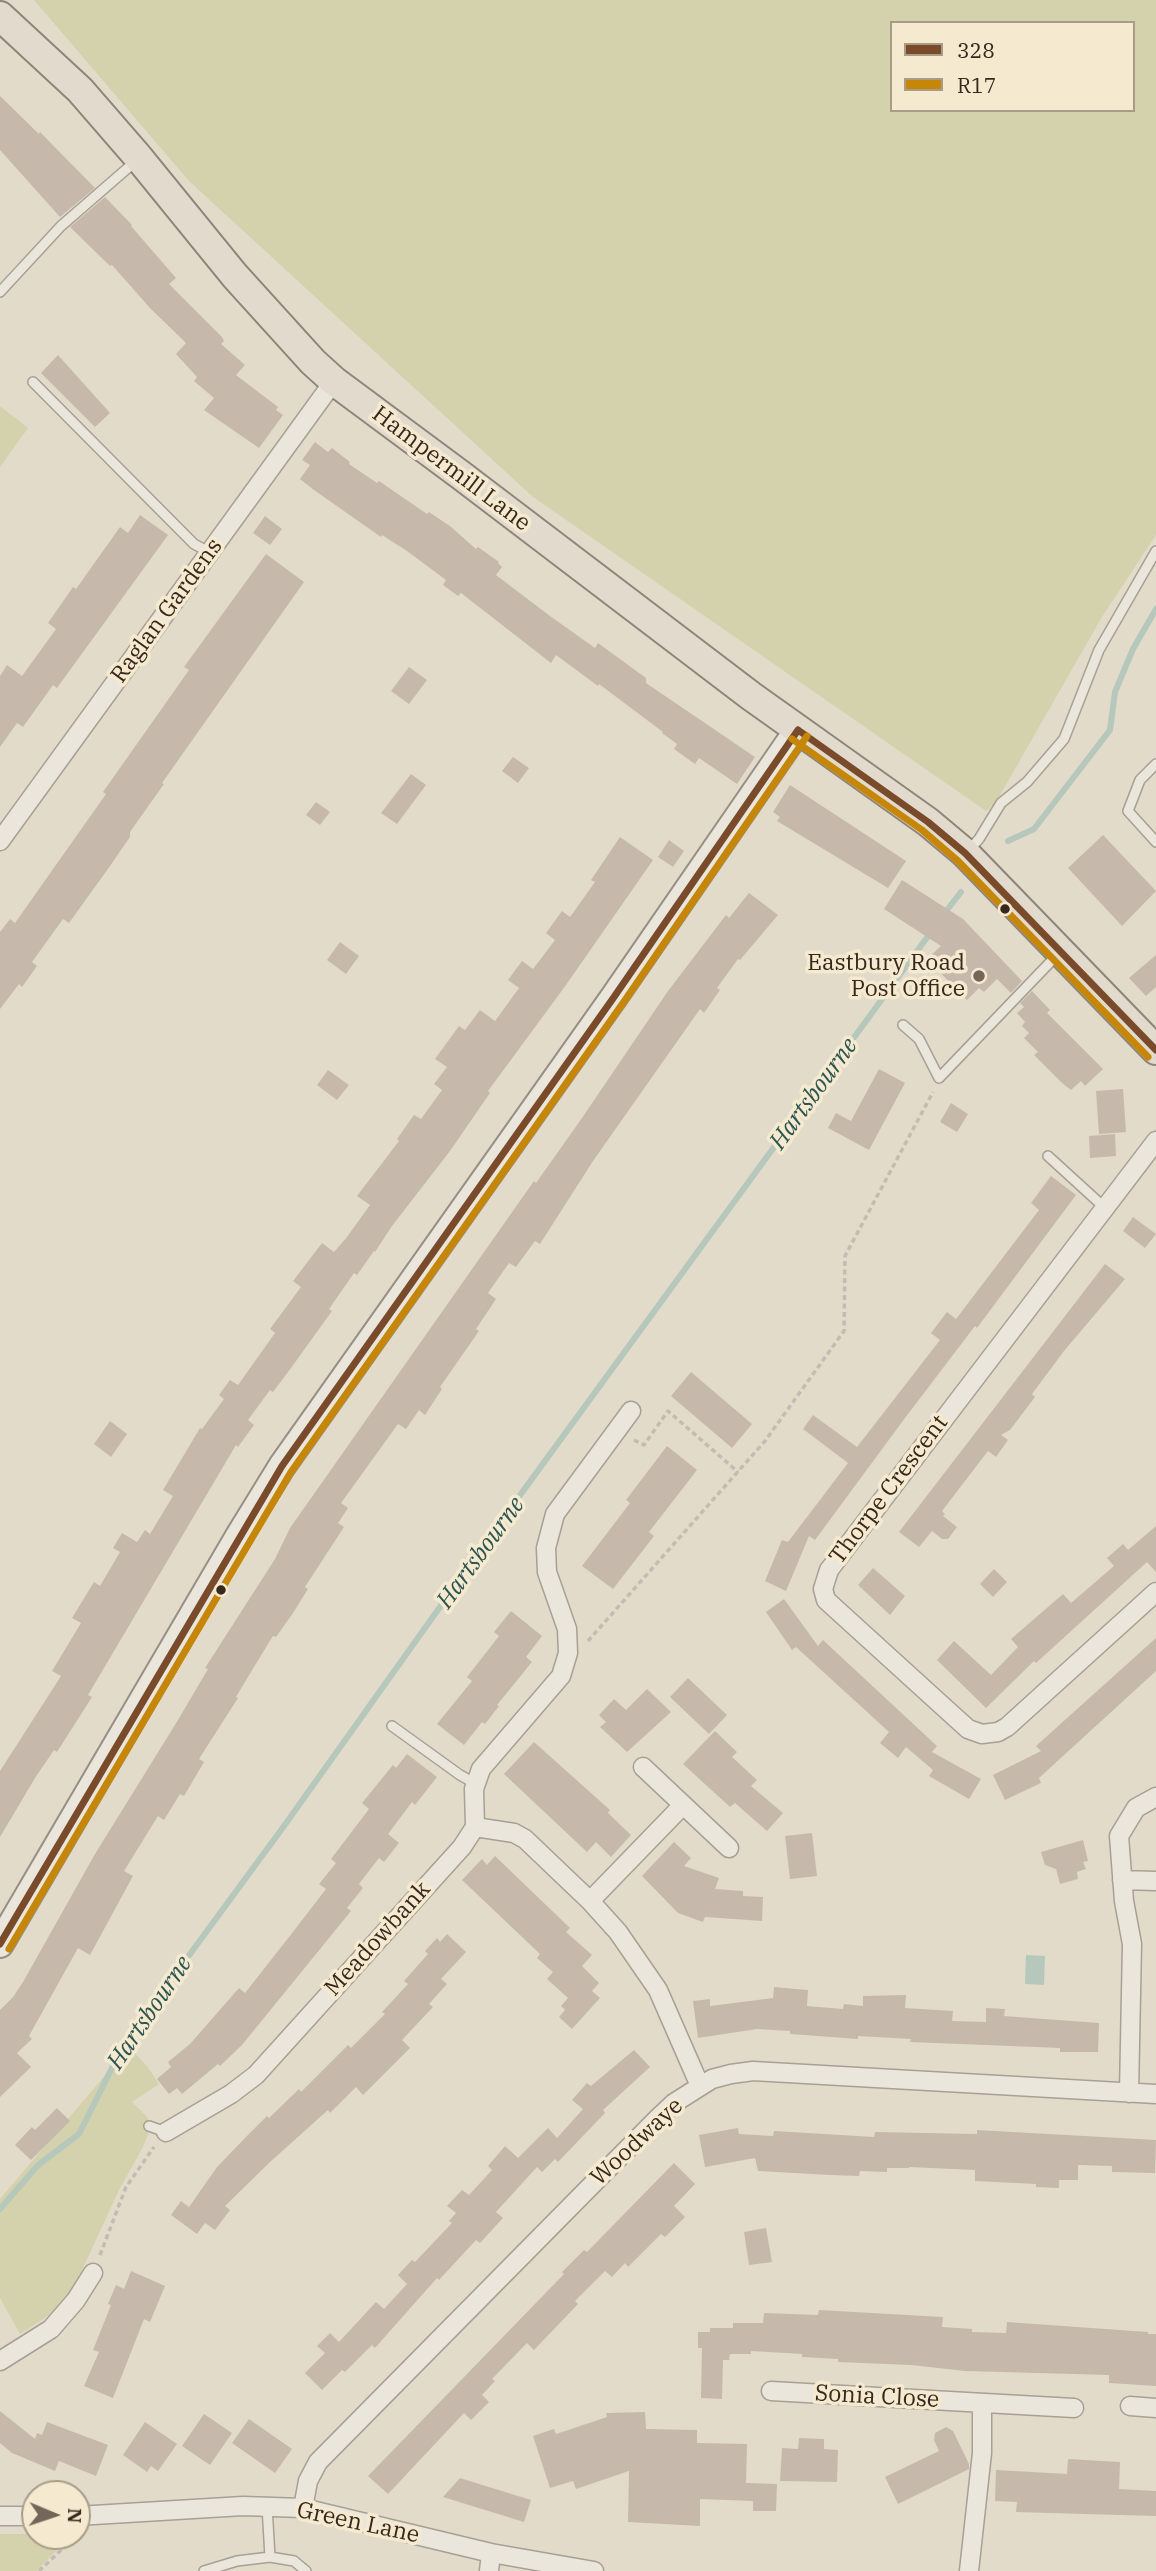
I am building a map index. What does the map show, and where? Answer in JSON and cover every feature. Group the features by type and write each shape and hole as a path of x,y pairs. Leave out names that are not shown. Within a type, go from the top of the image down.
{"main road":[{"name":"Hampermill Lane","path":"0,16 80,90 234,276 289,338 334,381 628,604 928,822 965,853 1156,1050"},
{"path":"0,1944 282,1466 622,986 798,730"}],"street":[{"name":"Raglan Gardens","path":"0,841 334,381"},
{"name":"Thorpe Crescent","path":"1156,1141 829,1570 823,1589 826,1600 968,1729 982,1734 998,1732 1007,1727 1156,1592"},
{"path":"631,1411 555,1514 548,1531 547,1572 567,1629 568,1653 561,1676 481,1769 476,1784 475,1827 514,1833 525,1839 590,1901 618,1932 658,1990 700,2086"},
{"path":"643,1767 729,1848"},
{"path":"1129,2093 1132,1944 1122,1880 1119,1836 1136,1808 1156,1797"},
{"path":"590,1901 683,1805"},
{"name":"Meadowbank","path":"158,2129 231,2094 256,2075 463,1847 475,1827"},
{"path":"1122,1880 1156,1881"},
{"name":"Woodwaye","path":"303,2508 308,2481 318,2462 658,2118 674,2103 700,2086 731,2074 753,2071 1156,2094"},
{"path":"0,2361 51,2329 76,2300 93,2273"},
{"name":"Sonia Close","path":"771,2391 1074,2408"},
{"path":"969,2571 982,2453 982,2403"},
{"path":"1130,2406 1156,2408"},
{"name":"Green Lane","path":"91,2515 267,2506 303,2508 490,2562 594,2571"},
{"path":"0,2516 21,2516"}],"lane":[{"path":"0,292 61,226 139,158"},
{"path":"33,382 194,544 209,552"},
{"path":"965,853 979,839 1001,803 1027,782 1064,739 1099,650 1156,551"},
{"path":"1156,764 1140,780 1128,811 1156,842"},
{"path":"903,1025 919,1039 939,1079 1060,951"},
{"path":"1048,1156 1105,1208"},
{"path":"392,1726 476,1784"},
{"path":"267,2506 270,2557"},
{"path":"204,2571 237,2561 270,2557 294,2561 306,2571"}],"path":[{"path":"561,1676 596,1631 765,1441 844,1331 845,1256 939,1079"},
{"path":"614,1435 644,1445 668,1411 738,1472"},
{"path":"93,2273 126,2187 158,2129"},
{"path":"40,2571 62,2550"}],"green space":[{"path":"34,0 1156,0 1156,535 1102,617 996,802 986,811 533,497 189,181"},
{"path":"0,406 28,428 0,467"},
{"path":"129,2047 159,2084 132,2102 148,2118 149,2131 143,2147 119,2190 77,2281 56,2311 20,2334 0,2298 0,2199"},
{"path":"0,2534 21,2534 21,2550 57,2550 36,2571 0,2571"}],"shaded area":[{"path":"1026,1955 1045,1956 1044,1985 1025,1984"}],"building":[{"path":"0,96 95,188 60,217 0,150"},
{"path":"105,197 176,278 169,284 222,337 224,341 221,344 245,365 236,375 278,407 276,410 283,415 259,448 204,410 214,398 194,381 197,377 176,354 186,343 112,265 70,227"},
{"path":"58,355 110,413 95,427 41,373"},
{"path":"315,442 328,452 332,448 350,462 349,464 377,483 379,481 427,514 429,512 450,526 476,549 478,547 499,562 502,567 496,575 550,616 595,648 598,643 646,678 646,683 755,757 737,784 699,758 695,764 674,749 677,744 663,732 599,684 598,686 556,655 551,663 461,593 458,596 443,585 446,580 407,551 382,535 381,537 300,479 310,465 302,460"},
{"path":"140,515 168,535 57,688 53,685 23,727 17,723 0,747 0,676 7,665 22,676 56,629 48,623 73,587 76,589 120,527 128,533"},
{"path":"265,516 282,529 270,545 253,533"},
{"path":"266,554 304,582 162,783 164,784 110,866 69,923 63,919 32,962 37,966 22,987 19,984 0,1009 0,932 10,919 15,923 106,794 103,792 189,670 184,667"},
{"path":"409,667 427,680 409,704 391,691"},
{"path":"513,757 529,768 518,783 502,771"},
{"path":"411,774 426,785 397,824 381,813"},
{"path":"790,785 906,861 888,888 777,821 780,817 773,812"},
{"path":"316,802 330,812 320,825 306,815"},
{"path":"1103,835 1156,891 1122,926 1068,868"},
{"path":"620,837 653,860 488,1091 490,1093 450,1151 357,1275 354,1273 329,1309 332,1311 291,1368 273,1392 270,1390 248,1420 254,1425 238,1447 236,1445 88,1695 92,1697 57,1752 54,1750 35,1778 0,1837 0,1771 61,1676 52,1671 81,1623 72,1618 94,1582 100,1586 120,1552 113,1548 122,1533 137,1542 145,1530 150,1534 173,1496 163,1490 200,1428 202,1429 224,1399 219,1395 230,1380 238,1385 275,1333 270,1329 301,1287 293,1281 322,1243 334,1252 347,1237 370,1205 357,1196 399,1141 397,1139 414,1115 421,1119 442,1090 434,1084 447,1067 435,1059 459,1026 465,1030 480,1010 495,1021 519,988 508,980 522,961 533,969 555,940 546,933 562,911 570,917 595,882 591,880"},
{"path":"669,840 684,851 673,867 658,857"},
{"path":"902,880 963,919 1022,981 1011,993 997,979 984,992 979,988 967,1000 927,959 941,946 884,909"},
{"path":"749,893 778,915 740,960 738,959 717,988 720,990 704,1013 700,1009 593,1161 540,1244 535,1241 516,1267 509,1263 488,1293 496,1299 476,1329 479,1331 440,1387 442,1389 425,1415 419,1410 406,1429 398,1424 341,1503 348,1508 338,1523 344,1527 305,1587 308,1589 293,1613 276,1637 273,1636 199,1759 204,1762 184,1796 180,1794 164,1820 158,1816 124,1871 133,1876 90,1955 78,1948 29,2036 32,2039 17,2053 31,2067 0,2097 0,2010 23,1982 95,1854 178,1720 208,1669 205,1668 275,1559 290,1528 534,1181 536,1183 582,1118 668,991 726,915 729,918"},
{"path":"340,942 359,956 346,974 327,960"},
{"path":"1156,955 1156,987 1146,996 1129,978"},
{"path":"1032,991 1050,1010 1047,1013 1103,1069 1085,1086 1081,1081 1071,1090 1062,1083 1034,1055 1038,1052 1024,1038 1029,1033 1022,1026 1025,1022 1017,1013 1024,1007 1020,1003"},
{"path":"879,1069 905,1083 869,1150 828,1128 836,1113 851,1121"},
{"path":"328,1070 349,1085 337,1100 317,1085"},
{"path":"1123,1089 1126,1132 1099,1134 1096,1091"},
{"path":"951,1103 968,1114 957,1132 940,1122"},
{"path":"1115,1134 1116,1156 1090,1158 1089,1136"},
{"path":"1051,1176 1076,1195 815,1540 809,1536 786,1591 765,1581 782,1540 788,1542 848,1463 803,1429 813,1415 857,1447 940,1340 931,1333 947,1312 956,1319 1039,1210 1031,1203"},
{"path":"1133,1217 1156,1234 1145,1248 1123,1231"},
{"path":"1105,1264 1125,1279 1064,1351 1032,1394 1035,1397 1010,1430 1001,1435 1008,1440 996,1457 988,1451 942,1511 945,1514 943,1516 957,1527 948,1539 942,1539 932,1531 919,1547 899,1532"},
{"path":"691,1372 752,1424 732,1448 671,1396"},
{"path":"110,1421 127,1434 111,1457 94,1444"},
{"path":"667,1446 697,1470 649,1532 654,1536 613,1589 582,1566 630,1503 626,1500"},
{"path":"1156,1526 1156,1572 1147,1562 1036,1663 1034,1661 986,1708 937,1660 954,1641 991,1675 1018,1647 1011,1639 1063,1594 1071,1603 1114,1566 1107,1558 1123,1544 1128,1550"},
{"path":"873,1568 905,1596 890,1615 858,1585"},
{"path":"994,1569 1007,1582 993,1597 980,1584"},
{"path":"784,1599 818,1646 823,1640 937,1746 932,1752 981,1779 969,1799 929,1776 933,1770 906,1747 898,1758 880,1743 889,1732 796,1647 792,1650 766,1612"},
{"path":"511,1611 542,1636 526,1657 532,1662 485,1724 482,1722 464,1745 437,1724 472,1681 467,1677 499,1636 494,1632"},
{"path":"1156,1638 1156,1671 1039,1778 1041,1783 1005,1800 993,1775 1041,1751 1036,1746"},
{"path":"688,1678 727,1715 709,1734 670,1697"},
{"path":"647,1689 671,1712 627,1752 600,1727 606,1722 599,1715 614,1699 626,1710"},
{"path":"715,1731 737,1752 732,1757 757,1780 751,1786 783,1813 767,1831 735,1803 730,1807 683,1764"},
{"path":"534,1742 610,1810 608,1813 631,1835 611,1857 596,1842 587,1852 504,1774"},
{"path":"407,1754 437,1777 415,1805 412,1802 388,1834 399,1843 384,1862 379,1858 359,1884 363,1888 347,1908 351,1911 242,2045 220,2066 218,2064 182,2094 177,2088 169,2094 157,2079 171,2067 168,2062 190,2044 239,1988 245,1993 296,1928 326,1889 319,1884 336,1863 331,1859 369,1809 362,1803 393,1765 396,1768"},
{"path":"812,1833 817,1876 790,1879 785,1836"},
{"path":"1083,1840 1088,1861 1083,1862 1086,1869 1077,1872 1078,1879 1060,1884 1056,1869 1045,1865 1041,1852"},
{"path":"674,1842 691,1858 684,1866 719,1878 715,1889 743,1891 743,1896 763,1897 762,1921 705,1917 703,1922 678,1913 642,1876"},
{"path":"495,1856 570,1928 566,1932 592,1955 582,1966 599,1983 592,1991 600,1998 572,2029 559,2017 565,2010 561,2006 568,1998 547,1979 553,1972 537,1958 540,1954 462,1880 482,1859 487,1865"},
{"path":"447,1934 466,1952 441,1979 447,1984 429,2004 433,2007 402,2040 410,2048 363,2095 356,2087 330,2113 328,2110 270,2162 225,2206 230,2210 215,2230 205,2223 197,2234 171,2215 181,2201 189,2207 217,2167 267,2116 269,2118 299,2089 301,2092 348,2045 351,2048 385,2014 382,2012 408,1984 404,1981 428,1954 425,1951 437,1938 440,1942"},
{"path":"774,1987 808,1990 807,2006 843,2009 844,2004 863,2006 863,1996 906,1995 905,2008 953,2011 952,2021 986,2022 986,2008 1005,2009 1004,2016 1099,2023 1098,2052 910,2042 911,2039 858,2036 858,2039 757,2029 698,2038 693,2001 710,1999 710,2006 773,1998"},
{"path":"634,2050 650,2067 603,2110 605,2113 558,2162 555,2159 542,2172 537,2167 496,2212 503,2218 480,2243 476,2240 439,2280 437,2278 375,2348 372,2345 322,2390 305,2373 325,2353 317,2346 330,2333 339,2342 376,2302 384,2309 407,2284 398,2275 412,2260 415,2262 452,2223 449,2221 456,2213 447,2206 462,2190 469,2195 492,2170 488,2166 505,2146 518,2158 548,2128 557,2138 583,2109 572,2100 587,2083 591,2086"},
{"path":"57,2108 70,2121 31,2160 15,2145 32,2127 35,2130"},
{"path":"738,2128 739,2134 773,2136 774,2131 874,2137 875,2132 977,2134 977,2130 1156,2140 1155,2173 1112,2172 1112,2166 1078,2165 1078,2180 1059,2180 1059,2188 975,2181 975,2170 909,2167 887,2168 887,2172 860,2171 859,2176 830,2175 758,2171 755,2158 705,2167 699,2135"},
{"path":"674,2163 695,2184 674,2206 685,2217 665,2237 661,2234 628,2267 625,2263 612,2277 605,2271 575,2301 578,2304 534,2350 527,2343 492,2379 495,2381 482,2395 489,2402 471,2420 464,2413 388,2494 368,2476 564,2274 562,2272 584,2250 587,2252"},
{"path":"766,2228 772,2262 749,2265 744,2232"},
{"path":"131,2271 165,2286 150,2322 144,2319 113,2398 84,2386 99,2352 93,2350 111,2305 108,2304 116,2285 124,2289"},
{"path":"819,2310 943,2317 942,2327 972,2329 972,2332 1006,2333 1007,2322 1148,2332 1156,2334 1156,2386 1109,2383 1109,2375 965,2371 911,2365 838,2362 838,2359 802,2357 802,2354 751,2351 751,2354 730,2354 729,2360 723,2360 722,2399 701,2398 702,2348 698,2348 698,2332 710,2332 710,2328 733,2328 733,2323 763,2323 764,2313 818,2315"},
{"path":"0,2411 35,2439 37,2433 42,2435 47,2422 108,2445 96,2476 59,2461 55,2471 12,2453 0,2443"},
{"path":"645,2412 646,2429 697,2430 697,2443 747,2444 746,2483 777,2484 776,2511 753,2511 753,2501 700,2499 700,2526 628,2522 629,2471 576,2489 573,2481 550,2488 533,2436 554,2429 556,2434 607,2417 606,2413"},
{"path":"204,2414 232,2433 210,2465 182,2446"},
{"path":"249,2419 292,2449 275,2473 232,2443"},
{"path":"145,2422 177,2444 158,2471 151,2466 147,2472 123,2455"},
{"path":"946,2427 953,2431 969,2469 898,2504 885,2477 939,2451 934,2440 935,2433"},
{"path":"799,2438 824,2439 824,2449 838,2450 837,2482 780,2481 782,2448 798,2449"},
{"path":"1068,2459 1120,2462 1119,2489 1156,2491 1156,2516 1016,2512 1017,2502 995,2501 996,2470 1067,2474"},
{"path":"460,2478 531,2500 524,2522 443,2497"}],"waterway":[{"name":"Hartsbourne","path":"1008,841 1034,829 1110,730 1115,692 1133,649 1156,609"},
{"name":"Hartsbourne","path":"943,915 961,892"},
{"name":"Hartsbourne","path":"0,2209 38,2165 79,2134 124,2044 931,932"}],"transit line":[{"name":"328","path":"798,730 928,822 965,853 1156,1050"},
{"name":"328","path":"0,1944 282,1466 614,997 798,730"},
{"name":"R17","path":"9,1949 291,1472 623,1003 807,736"},
{"name":"R17","path":"792,739 922,830 958,861 1148,1057"}],"place":[{"name":"Eastbury Road Post Office","path":"979,976"}]}
